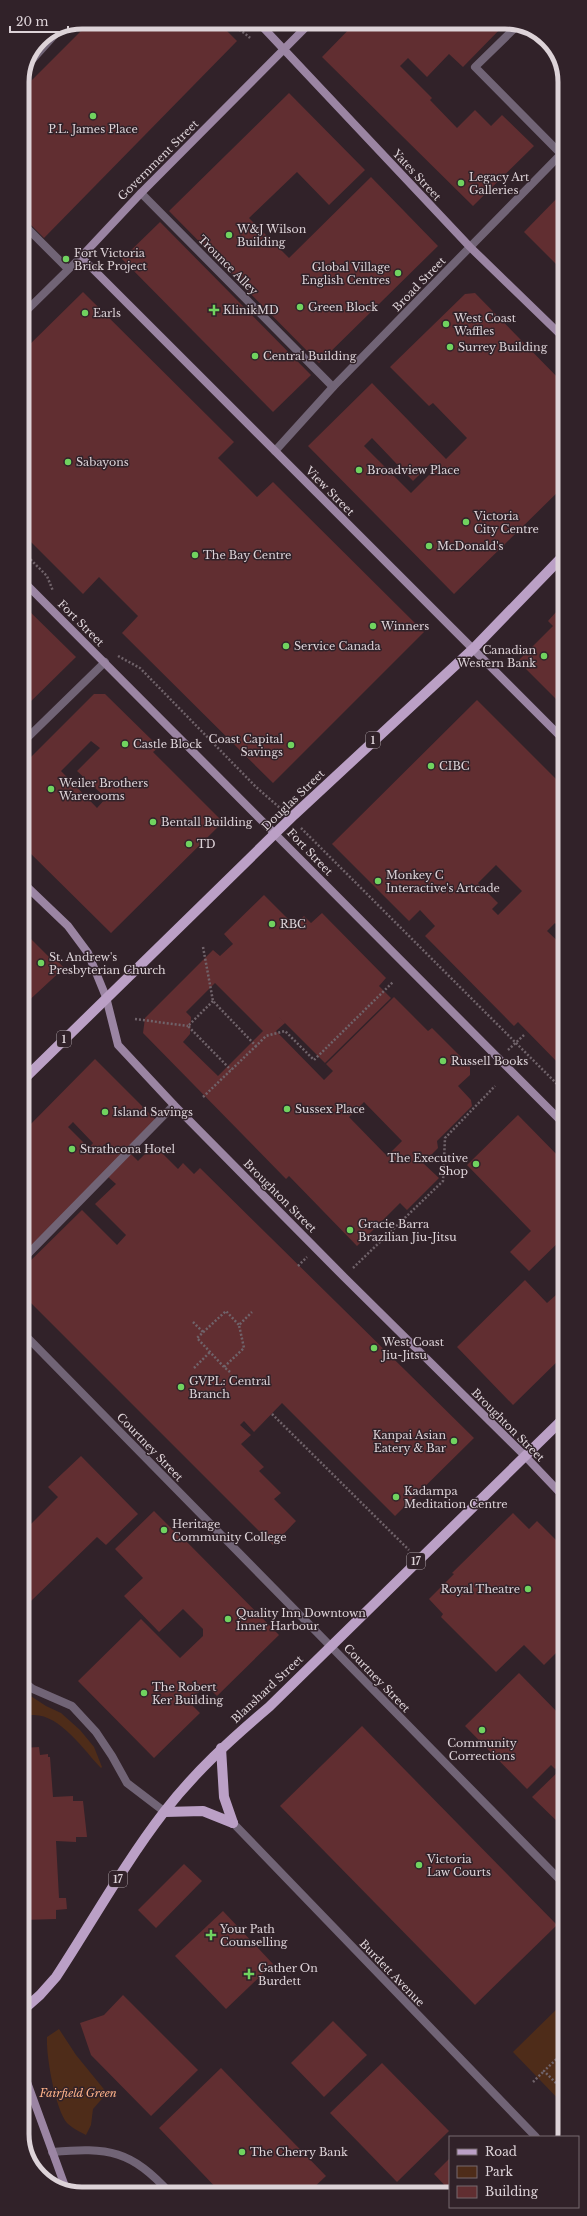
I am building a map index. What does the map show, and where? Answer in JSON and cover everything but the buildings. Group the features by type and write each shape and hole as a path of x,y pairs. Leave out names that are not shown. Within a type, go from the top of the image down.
{"main road":[{"name":"Douglas Street","path":"29,1074 106,997 276,833 379,735 473,649 558,562"},
{"name":"Blanshard Street","path":"29,2005 56,1977 123,1872 165,1812 221,1748 269,1707 418,1559 558,1424"},
{"path":"221,1748 224,1797 233,1824"},
{"path":"165,1812 203,1812 233,1824"}],"street":[{"name":"Yates Street","path":"264,29 470,247 558,332"},
{"name":"Government Street","path":"29,308 81,257 141,193 304,29"},
{"path":"513,30 475,67 558,148"},
{"path":"39,52 49,41"},
{"name":"Broad Street","path":"275,451 333,388 558,158"},
{"name":"Trounce Alley","path":"141,193 333,388"},
{"path":"29,230 68,269"},
{"name":"View Street","path":"81,257 558,734"},
{"name":"Fort Street","path":"29,587 276,833 558,1118"},
{"path":"29,736 105,662"},
{"name":"Broughton Street","path":"29,889 68,926 88,953 106,997 118,1044 174,1105 558,1491"},
{"path":"29,1253 174,1105"},
{"name":"Courtney Street","path":"29,1339 558,1879"},
{"path":"29,1686 72,1706 96,1732 112,1756 127,1783 165,1812"},
{"name":"Burdett Avenue","path":"233,1824 535,2136"},
{"path":"29,2082 64,2184"},
{"path":"52,2152 88,2149 114,2152 134,2160 164,2187"}],"path":[{"path":"236,29 239,32 244,32 250,38"},
{"path":"29,558 47,576 56,597"},
{"path":"114,654 132,662 140,668 256,787"},
{"path":"326,851 558,1085"},
{"path":"203,947 213,1001 256,1046"},
{"path":"203,1098 266,1036 285,1031 314,1060 393,982"},
{"path":"188,1026 213,1001"},
{"path":"135,1019 188,1026 231,1070"},
{"path":"499,1058 524,1035"},
{"path":"344,1277 442,1181 445,1138 495,1086"},
{"path":"224,1367 244,1348 239,1324 226,1311 197,1338 224,1367 230,1372"},
{"path":"239,1324 252,1312"},
{"path":"193,1322 203,1332"},
{"path":"194,1368 210,1352"},
{"path":"272,1414 418,1559"},
{"path":"533,2082 558,2058"},
{"path":"544,2071 558,2085"}],"green space":[{"path":"29,1695 46,1706 61,1713 80,1730 94,1747 102,1767 101,1768 66,1730 46,1717 34,1715 29,1716"},
{"path":"558,2008 558,2099 513,2052"},
{"name":"Fairfield Green","path":"59,2029 76,2055 107,2093 93,2109 91,2125 86,2135 67,2123 55,2094 48,2056 47,2037"}],"place":[{"name":"P.L. James Place","path":"93,116"},
{"name":"Legacy Art Galleries","path":"461,183"},
{"name":"W&J Wilson Building","path":"229,235"},
{"name":"Fort Victoria Brick Project","path":"66,259"},
{"name":"Global Village English Centres","path":"398,273"},
{"name":"Green Block","path":"300,307"},
{"name":"KlinikMD","path":"214,310"},
{"name":"Earls","path":"85,313"},
{"name":"West Coast Waffles","path":"446,324"},
{"name":"Surrey Building","path":"450,347"},
{"name":"Central Building","path":"255,356"},
{"name":"Sabayons","path":"68,462"},
{"name":"Broadview Place","path":"359,470"},
{"name":"Victoria City Centre","path":"466,522"},
{"name":"McDonald's","path":"429,546"},
{"name":"The Bay Centre","path":"195,555"},
{"name":"Winners","path":"373,626"},
{"name":"Service Canada","path":"286,646"},
{"name":"Canadian Western Bank","path":"544,656"},
{"name":"Castle Block","path":"125,744"},
{"name":"Coast Capital Savings","path":"291,745"},
{"name":"CIBC","path":"431,766"},
{"name":"Weiler Brothers Warerooms","path":"51,789"},
{"name":"Bentall Building","path":"153,822"},
{"name":"TD","path":"189,844"},
{"name":"Monkey C Interactive's Artcade","path":"378,881"},
{"name":"RBC","path":"272,924"},
{"name":"St. Andrew's Presbyterian Church","path":"41,963"},
{"name":"Russell Books","path":"443,1061"},
{"name":"Sussex Place","path":"287,1109"},
{"name":"Island Savings","path":"105,1112"},
{"name":"Strathcona Hotel","path":"72,1149"},
{"name":"The Executive Shop","path":"476,1164"},
{"name":"Gracie Barra Brazilian Jiu-Jitsu","path":"350,1230"},
{"name":"West Coast Jiu-Jitsu","path":"374,1348"},
{"name":"GVPL: Central Branch","path":"181,1387"},
{"name":"Kanpai Asian Eatery & Bar","path":"454,1441"},
{"name":"Kadampa Meditation Centre","path":"396,1497"},
{"name":"Heritage Community College","path":"164,1530"},
{"name":"Royal Theatre","path":"528,1589"},
{"name":"Quality Inn Downtown Inner Harbour","path":"228,1619"},
{"name":"The Robert Ker Building","path":"144,1693"},
{"name":"Community Corrections","path":"482,1730"},
{"name":"Victoria Law Courts","path":"419,1865"},
{"name":"Your Path Counselling","path":"211,1935"},
{"name":"Gather On Burdett","path":"249,1974"},
{"name":"The Cherry Bank","path":"242,2152"}]}
